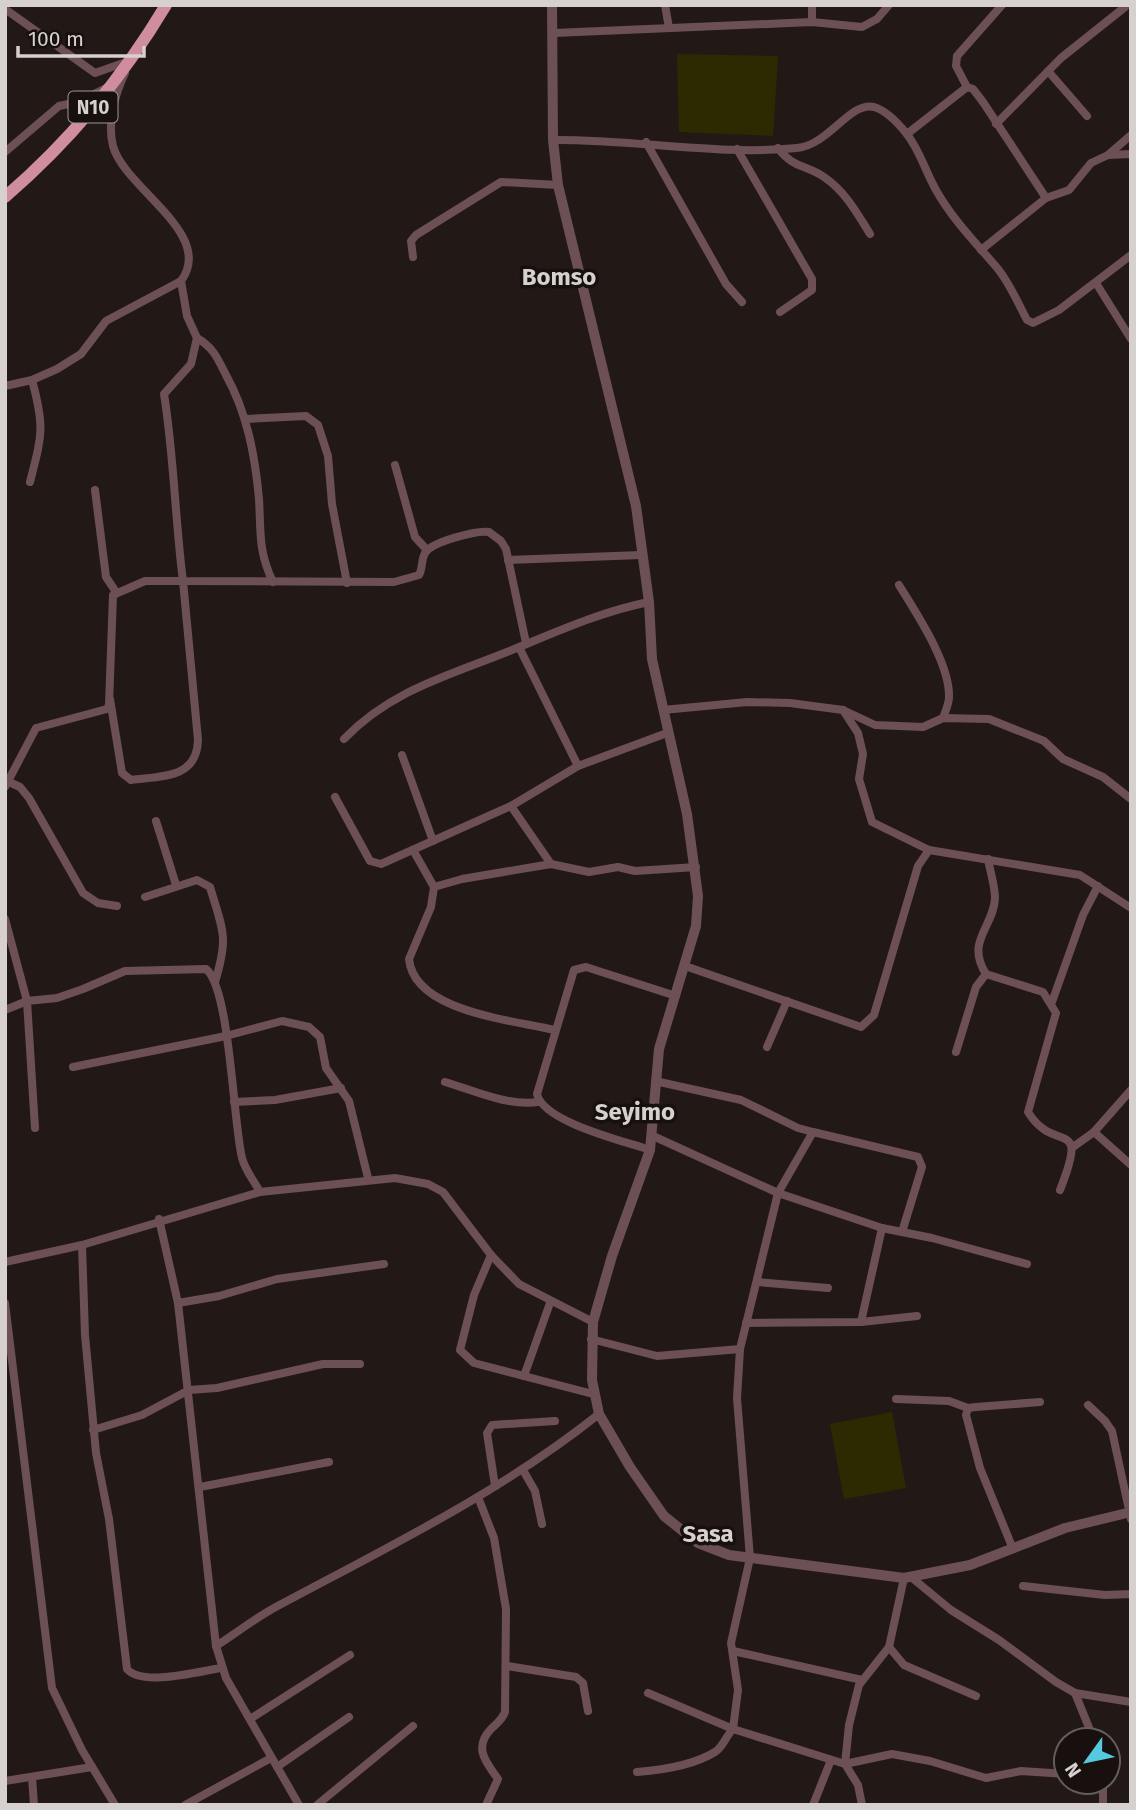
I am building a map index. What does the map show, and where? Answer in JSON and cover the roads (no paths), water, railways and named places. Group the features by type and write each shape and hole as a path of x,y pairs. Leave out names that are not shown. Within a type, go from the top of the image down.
{"highway":[{"name":"N10","path":"5,197 51,155 111,86 166,5"}],"street":[{"path":"552,5 553,140 558,185 628,466 649,602 652,659 696,867 698,912 685,966 659,1049 650,1150 612,1256 593,1322 593,1394 599,1414 656,1507 675,1527 706,1548 750,1558 907,1577 970,1565 1065,1528 1130,1514 1112,1431 1088,1405"},
{"path":"665,5 669,27"},
{"path":"812,5 813,22"},
{"path":"554,33 813,22 862,27 877,19 889,5"},
{"path":"1002,5 957,56 956,66 967,87 973,89 1046,198"},
{"path":"996,124 1048,71 1124,6 1131,15"},
{"path":"5,9 95,73 132,56"},
{"path":"132,56 114,98 112,142 121,164 133,181 179,228 188,260 181,281 187,316 197,338 210,345 239,398 246,419 257,477 260,546 273,582"},
{"path":"1048,71 1087,116"},
{"path":"5,152 58,106 78,102 111,86"},
{"path":"906,134 967,87"},
{"path":"553,140 646,142 737,149 813,145 830,135 859,107 871,107 886,113 906,134 935,189 999,271 1027,320 1040,322 1131,255"},
{"path":"981,250 1046,198 1069,190 1091,163 1108,155 1131,135"},
{"path":"646,142 726,284 742,302"},
{"path":"778,148 788,162 821,175 837,186 870,234"},
{"path":"737,149 812,279 812,290 780,312"},
{"path":"1108,155 1131,154"},
{"path":"412,257 411,241 416,235 501,182 558,185"},
{"path":"5,386 32,380 81,354 97,330 119,313 181,281"},
{"path":"1096,283 1131,339"},
{"path":"197,338 191,364 164,394 173,447 177,531 183,581 198,740 192,764 180,774 131,780 122,774 110,699 111,598 116,592 145,581 183,581 347,583 394,582 415,577 422,570 428,550 450,540 489,532 501,541 508,561 522,645 579,766"},
{"path":"30,482 42,433 42,418 32,380"},
{"path":"246,419 306,416 318,425 328,456 332,504 347,583"},
{"path":"395,465 415,537 428,550"},
{"path":"95,490 106,577 116,592"},
{"path":"508,561 641,555"},
{"path":"899,585 924,625 943,671 949,698 943,718"},
{"path":"344,739 367,715 400,696 522,645 602,615 649,602"},
{"path":"110,699 107,709 36,728 21,752 7,785 20,786 29,798 83,893 98,903 117,906"},
{"path":"663,710 747,702 814,704 843,710 875,726 923,727 943,718 989,719 1044,741 1063,759 1103,777 1131,799"},
{"path":"843,710 859,733 863,754 859,779 872,821 929,850 1080,875 1131,908"},
{"path":"335,797 374,864 413,850 511,806 579,766 667,733"},
{"path":"402,755 433,841"},
{"path":"511,806 551,864"},
{"path":"156,821 176,885"},
{"path":"413,850 434,887 431,907 409,959 413,974 424,989 454,1008 554,1030"},
{"path":"685,966 862,1027 871,1020 918,866 929,850"},
{"path":"986,974 978,947 995,897 988,859"},
{"path":"434,887 462,879 551,864 589,872 618,867 635,871 696,867"},
{"path":"145,897 197,880 210,887 224,931 225,948 215,982"},
{"path":"1060,1190 1073,1157 1073,1147 1069,1141 1034,1122 1028,1112 1055,1025 1052,1002 1079,925 1098,886"},
{"path":"5,919 6,934 27,1001 35,1128"},
{"path":"5,1010 27,1001 57,998 125,971 197,967 206,969 215,982 226,1037 243,1163 260,1192"},
{"path":"538,1102 537,1094 573,970 580,967 676,996"},
{"path":"986,974 1043,992 1052,1002"},
{"path":"956,1052 976,987 986,974"},
{"path":"767,1047 787,1001"},
{"path":"73,1067 226,1037 282,1021 309,1027 320,1037 326,1068 341,1088 354,1118 368,1178"},
{"path":"655,1081 741,1100 798,1128 911,1153 918,1157 922,1167 902,1232"},
{"path":"445,1082 520,1104 538,1102 560,1118 650,1150"},
{"path":"233,1102 275,1100 341,1088"},
{"path":"1073,1147 1094,1132 1131,1090"},
{"path":"637,1772 674,1767 711,1754 718,1750 733,1729 738,1689 731,1643 750,1558 737,1398 740,1349 778,1193 813,1132"},
{"path":"1094,1132 1131,1165"},
{"path":"653,1136 778,1193 882,1228 1027,1264"},
{"path":"5,1262 82,1245 159,1219 260,1192 368,1178 411,1181 443,1192 491,1255 519,1284 550,1303 593,1322"},
{"path":"159,1219 178,1303 216,1646 221,1668 297,1804"},
{"path":"861,1322 882,1228"},
{"path":"82,1245 93,1430 109,1520 127,1669 136,1676 148,1678 221,1668"},
{"path":"491,1255 474,1295 460,1350 474,1363 593,1394"},
{"path":"178,1303 219,1296 277,1279 384,1265"},
{"path":"757,1282 828,1289"},
{"path":"5,1303 52,1688 92,1767 115,1805"},
{"path":"524,1376 550,1303"},
{"path":"746,1323 861,1322 917,1316"},
{"path":"591,1339 657,1356 740,1349"},
{"path":"93,1430 142,1415 189,1390 217,1388 323,1364 360,1364"},
{"path":"896,1399 949,1401 968,1408 1040,1402"},
{"path":"968,1408 967,1415 980,1468 1013,1549"},
{"path":"216,1646 273,1609 433,1525 523,1470 599,1414"},
{"path":"495,1486 487,1433 492,1425 555,1421"},
{"path":"200,1487 330,1462"},
{"path":"523,1470 535,1491 541,1524"},
{"path":"478,1497 499,1559 506,1609 505,1712 503,1719 484,1737 481,1746 482,1755 498,1779 486,1805"},
{"path":"862,1805 858,1785 845,1764 849,1725 862,1680 889,1647 907,1577"},
{"path":"907,1577 951,1610 1075,1693 1131,1702"},
{"path":"1023,1586 1105,1595 1131,1594"},
{"path":"889,1647 904,1665 976,1696"},
{"path":"733,1651 862,1680"},
{"path":"250,1719 350,1655"},
{"path":"507,1666 576,1677 583,1683 588,1711"},
{"path":"648,1693 733,1729 845,1764 892,1754 930,1761 986,1778 1021,1771 1052,1773"},
{"path":"1075,1693 1088,1726"},
{"path":"277,1767 349,1717"},
{"path":"317,1805 413,1727"},
{"path":"185,1805 271,1758"},
{"path":"813,1805 831,1760"},
{"path":"5,1781 92,1767"},
{"path":"32,1777 34,1805"}],"district":[{"name":"Bomso","path":"559,277"},
{"name":"Seyimo","path":"635,1112"},
{"name":"Sasa","path":"708,1534"}]}
